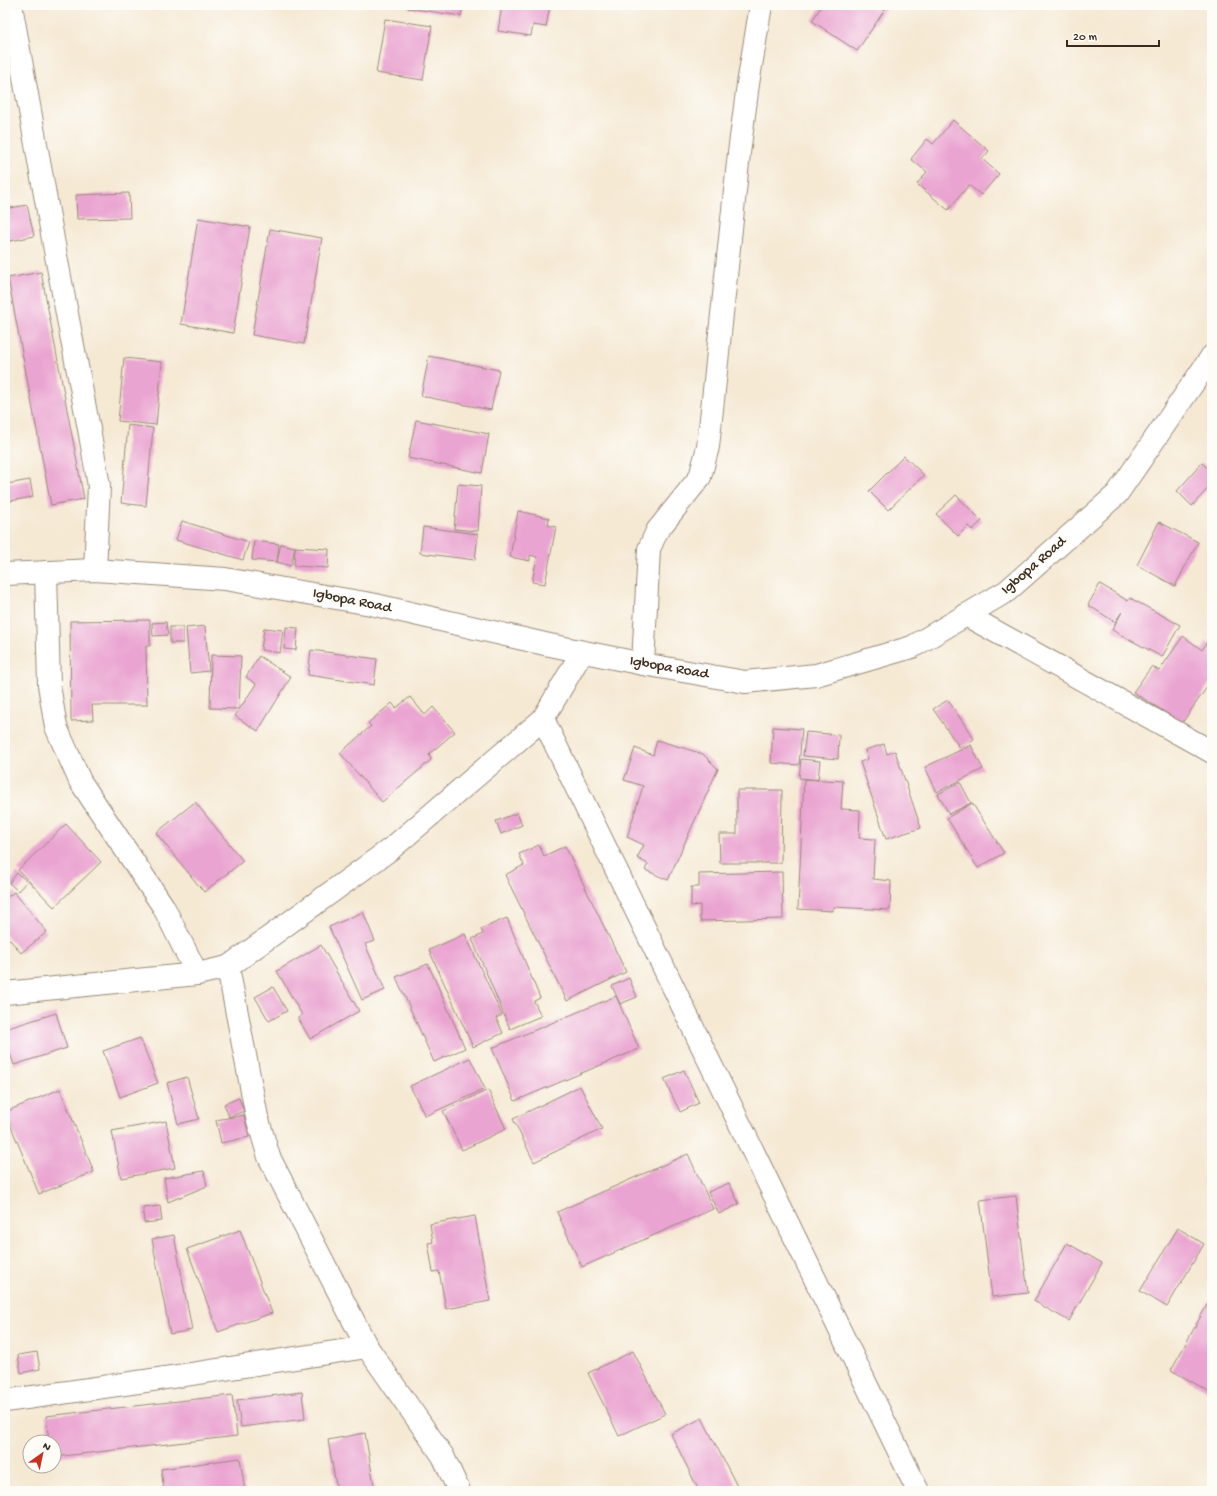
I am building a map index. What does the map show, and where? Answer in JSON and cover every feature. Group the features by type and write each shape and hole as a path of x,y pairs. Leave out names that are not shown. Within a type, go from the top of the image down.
{"street":[{"path":"11,5 99,486 95,570"},
{"path":"643,664 649,549 657,531 700,477 708,448 739,153 748,84 762,5"},
{"name":"Igbopa Road","path":"5,574 95,570 225,579 371,604 537,643 745,682 816,675 912,647 1007,591 1116,494 1212,356"},
{"path":"46,572 49,685 56,727 80,781 163,906 197,974"},
{"path":"966,615 1212,752"},
{"path":"5,993 197,974 228,967 392,848 543,719 582,652"},
{"path":"543,719 918,1491"},
{"path":"228,967 257,1117 269,1157 367,1347 443,1456 459,1491"},
{"path":"5,1401 367,1347"}],"building":[{"path":"408,5 463,5 461,16 408,8"},
{"path":"502,5 550,5 546,27 533,25 531,36 498,31"},
{"path":"822,5 888,5 857,51 812,21"},
{"path":"385,19 432,26 423,80 376,73"},
{"path":"953,120 989,151 982,159 999,174 981,195 969,185 948,210 917,184 927,172 911,159 927,139 933,144"},
{"path":"129,193 130,218 77,219 76,195"},
{"path":"27,205 34,236 6,242 5,209"},
{"path":"198,218 250,227 233,333 181,324"},
{"path":"270,229 322,238 304,344 252,335"},
{"path":"41,272 84,499 51,505 8,278"},
{"path":"429,356 499,370 491,410 421,396"},
{"path":"124,358 162,362 156,425 118,421"},
{"path":"416,420 489,434 482,473 408,458"},
{"path":"128,425 153,428 146,506 121,503"},
{"path":"904,456 924,475 888,510 869,491"},
{"path":"1202,463 1212,472 1212,484 1192,506 1177,491"},
{"path":"30,480 33,497 10,501 7,484"},
{"path":"458,484 481,486 478,531 454,529"},
{"path":"956,495 982,521 972,530 968,526 958,536 936,514"},
{"path":"518,511 549,518 548,525 556,527 545,584 532,582 537,557 530,555 530,561 510,557"},
{"path":"182,521 249,542 243,560 176,540"},
{"path":"1159,522 1198,542 1175,586 1137,565"},
{"path":"423,527 478,534 475,560 420,553"},
{"path":"254,541 279,544 277,562 252,560"},
{"path":"281,544 295,547 291,566 277,562"},
{"path":"295,547 329,549 328,568 294,566"},
{"path":"1100,584 1128,601 1130,598 1180,625 1162,657 1112,630 1122,612 1115,622 1088,605"},
{"path":"150,620 150,646 146,646 147,705 92,705 93,720 71,721 70,621"},
{"path":"166,622 168,635 153,636 152,623"},
{"path":"205,626 209,671 190,673 186,628"},
{"path":"170,627 183,627 183,643 170,643"},
{"path":"286,627 298,628 296,650 284,649"},
{"path":"264,628 283,630 280,653 261,650"},
{"path":"1183,636 1202,650 1207,642 1212,646 1212,680 1182,723 1133,692 1152,666 1159,671"},
{"path":"311,650 377,659 374,685 308,675"},
{"path":"211,655 241,656 239,709 210,708"},
{"path":"259,656 291,677 258,731 235,716 256,684 246,677"},
{"path":"410,697 425,715 433,707 455,732 429,754 431,760 382,802 340,753 371,726 368,723 392,703 396,708"},
{"path":"948,700 974,739 960,748 933,709"},
{"path":"773,727 802,729 799,765 771,763"},
{"path":"806,732 839,735 838,759 803,756"},
{"path":"657,740 703,754 718,769 668,880 645,870 648,864 637,858 644,845 627,837 643,786 624,780 635,748 653,755"},
{"path":"884,744 887,754 895,751 921,828 886,839 860,762 868,759 865,750"},
{"path":"971,745 983,769 937,792 925,767"},
{"path":"801,759 820,761 818,780 799,778"},
{"path":"804,779 843,781 841,809 860,810 859,838 875,839 873,879 891,881 890,910 833,907 833,911 798,909"},
{"path":"960,782 971,803 949,814 938,794"},
{"path":"737,790 782,790 781,863 720,863 719,834 737,834"},
{"path":"195,802 243,861 204,892 156,833"},
{"path":"972,803 1004,853 978,868 947,818"},
{"path":"517,813 522,825 501,834 496,821"},
{"path":"66,824 101,862 54,907 18,870"},
{"path":"539,845 544,856 565,846 626,972 567,1001 505,875 524,865 519,854"},
{"path":"782,872 783,919 700,921 700,905 691,906 691,887 699,887 699,874"},
{"path":"17,873 27,881 18,891 9,883"},
{"path":"14,892 47,932 21,953 5,934 5,899"},
{"path":"363,912 375,941 365,944 385,990 362,1000 329,927"},
{"path":"507,918 540,998 534,1001 541,1016 510,1029 472,939 483,934 481,929"},
{"path":"465,934 502,1015 496,1018 503,1033 473,1047 429,950"},
{"path":"321,945 359,1011 310,1039 298,1018 302,1015 277,971"},
{"path":"428,964 465,1048 434,1062 396,977"},
{"path":"629,978 637,997 620,1004 612,986"},
{"path":"273,987 287,1011 269,1021 255,997"},
{"path":"616,996 639,1049 515,1101 492,1048"},
{"path":"56,1013 67,1048 14,1065 5,1038 5,1029"},
{"path":"140,1038 158,1083 120,1097 103,1051"},
{"path":"470,1058 485,1089 425,1116 410,1086"},
{"path":"684,1070 699,1103 680,1112 664,1079"},
{"path":"187,1077 199,1119 178,1124 167,1083"},
{"path":"580,1086 602,1129 534,1162 513,1119"},
{"path":"60,1089 94,1172 39,1194 5,1112"},
{"path":"488,1090 506,1129 462,1150 443,1111"},
{"path":"239,1098 244,1111 229,1117 224,1104"},
{"path":"244,1115 249,1137 221,1143 216,1120"},
{"path":"166,1121 175,1168 121,1178 112,1131"},
{"path":"688,1154 713,1209 582,1267 557,1212"},
{"path":"204,1171 207,1186 168,1202 164,1178"},
{"path":"729,1183 739,1204 719,1214 708,1192"},
{"path":"1016,1196 1028,1293 992,1297 980,1200"},
{"path":"160,1206 162,1221 144,1223 143,1208"},
{"path":"475,1216 490,1301 446,1309 439,1271 433,1272 428,1243 433,1242 430,1224"},
{"path":"1178,1228 1204,1244 1167,1307 1140,1291"},
{"path":"240,1230 272,1313 218,1332 187,1249"},
{"path":"174,1235 192,1330 170,1334 152,1239"},
{"path":"1067,1243 1102,1263 1069,1321 1034,1301"},
{"path":"1212,1296 1212,1393 1171,1370"},
{"path":"633,1351 665,1414 619,1436 588,1373"},
{"path":"37,1352 40,1369 21,1373 18,1355"},
{"path":"302,1392 305,1419 241,1427 237,1400"},
{"path":"232,1395 237,1436 62,1456 62,1434 48,1434 46,1416"},
{"path":"702,1418 739,1490 737,1491 699,1491 671,1434"},
{"path":"365,1433 375,1491 337,1491 328,1440"},
{"path":"240,1458 245,1491 164,1491 161,1469"},
{"path":"759,1486 761,1491 749,1491"}]}
